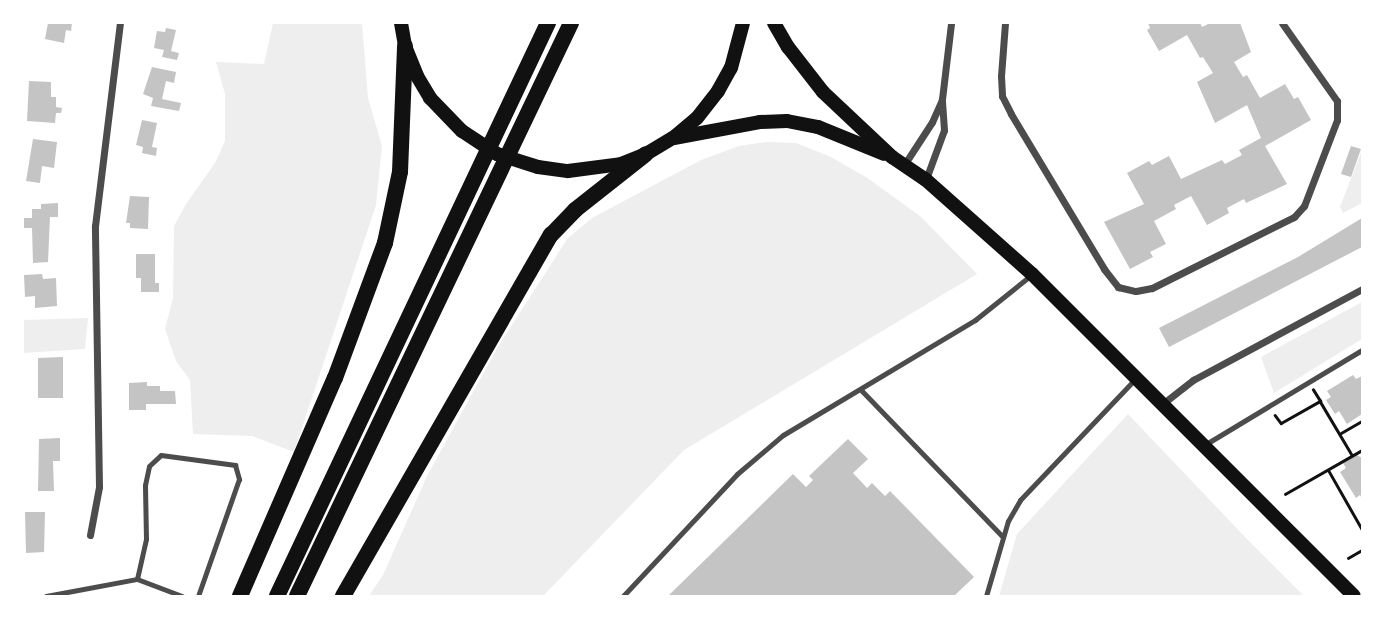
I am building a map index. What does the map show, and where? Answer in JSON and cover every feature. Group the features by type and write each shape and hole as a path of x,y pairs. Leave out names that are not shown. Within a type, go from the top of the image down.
{"main road":[{"path":"401,23 405,46 417,76 430,98 462,131 497,154 538,167 592,170 646,154"},
{"path":"278,596 548,23"},
{"path":"297,596 571,23"},
{"path":"343,596 551,235 575,210 697,118 718,91 730,68 743,23"},
{"path":"774,23 795,58 823,93 898,161 925,179 1032,274 1161,405 1358,595"},
{"path":"240,596 335,378 385,243 400,172 405,46"},
{"path":"673,138 760,122 787,121 818,127 898,161"}],"street":[{"path":"90,536 99,487 95,226 120,23"},
{"path":"925,179 944,130 942,99 951,23"},
{"path":"1005,23 1002,96 1104,269 1118,287 1136,291 1152,288 1294,217 1304,206 1337,120 1337,102 1282,23"},
{"path":"898,161 932,122 942,99"},
{"path":"1161,405 1193,380 1362,289"}],"lane":[{"path":"623,596 737,474 783,435 975,320 1032,274"},
{"path":"1203,446 1362,350"},
{"path":"985,596 1003,537 1020,500 1136,378"},
{"path":"861,390 1003,537"},
{"path":"137,579 146,539 145,485 149,466 161,455 235,465 239,479 198,596"},
{"path":"46,596 137,579 182,596"}],"path":[{"path":"1320,401 1352,456"},
{"path":"1339,434 1362,422"},
{"path":"1285,494 1362,450"},
{"path":"1328,470 1362,529"},
{"path":"1348,558 1362,550"}],"shaded area":[{"path":"273,23 362,23 368,98 382,146 376,205 294,452 252,436 193,434 190,380 176,361 165,329 173,298 174,226 215,163 225,141 225,94 216,62 264,64"},
{"path":"765,142 796,143 829,156 866,177 920,216 977,274 684,450 543,596 369,596 383,575 428,474 499,345 568,238 592,218 701,160 739,146"},
{"path":"1362,150 1362,203 1343,213 1340,207"},
{"path":"1362,302 1362,339 1274,393 1261,357"},
{"path":"88,318 85,349 23,353 23,320"},
{"path":"1128,414 1304,596 999,596 1017,534"}],"building":[{"path":"48,23 72,23 71,31 66,30 64,43 45,39"},
{"path":"1148,23 1200,23 1202,27 1210,23 1240,23 1251,52 1234,62 1243,77 1247,75 1260,98 1285,84 1294,99 1298,97 1311,120 1265,146 1287,184 1246,203 1244,199 1227,208 1229,213 1207,225 1191,196 1174,205 1176,209 1154,221 1166,244 1150,252 1153,257 1130,269 1104,222 1144,204 1127,173 1149,161 1152,165 1169,156 1181,179 1222,160 1225,164 1242,155 1239,150 1261,138 1247,105 1215,123 1197,82 1213,73 1203,57 1200,58 1187,35 1159,51 1147,30 1150,28"},
{"path":"166,28 176,30 171,51 179,53 177,60 162,57 164,50 154,48 157,31 165,32"},
{"path":"152,67 176,72 174,83 166,81 162,99 181,103 179,111 151,106 153,98 143,94"},
{"path":"29,81 51,82 51,97 56,97 56,107 62,108 61,113 56,113 55,123 27,121"},
{"path":"142,120 157,123 152,147 157,148 156,156 142,153 143,147 136,145"},
{"path":"33,139 57,142 54,168 42,166 40,183 26,181"},
{"path":"1351,146 1361,149 1351,177 1341,174"},
{"path":"130,196 149,197 148,229 130,228 130,223 126,223"},
{"path":"58,203 58,217 50,217 48,262 33,263 32,228 23,228 23,218 32,218 32,209 41,209 41,204"},
{"path":"1362,218 1362,247 1169,347 1159,328 1298,257"},
{"path":"136,254 155,254 155,283 159,283 159,292 141,292 141,278 136,278"},
{"path":"42,274 43,279 56,278 57,306 35,308 35,296 25,297 24,275"},
{"path":"63,357 63,398 38,398 38,358"},
{"path":"1353,375 1356,379 1362,376 1362,414 1347,424 1339,411 1335,414 1326,400 1331,397 1327,391"},
{"path":"147,382 147,386 160,386 160,391 175,391 176,404 146,404 146,410 129,410 129,383"},
{"path":"60,438 60,461 53,461 54,491 38,491 39,439"},
{"path":"848,439 868,459 853,473 867,488 872,483 885,496 890,491 974,577 954,596 668,596 793,474 806,487 813,480 809,476"},
{"path":"1357,455 1362,458 1362,499 1360,495 1356,498 1340,472 1346,468 1343,463"},
{"path":"25,512 45,512 44,552 26,553"}]}
